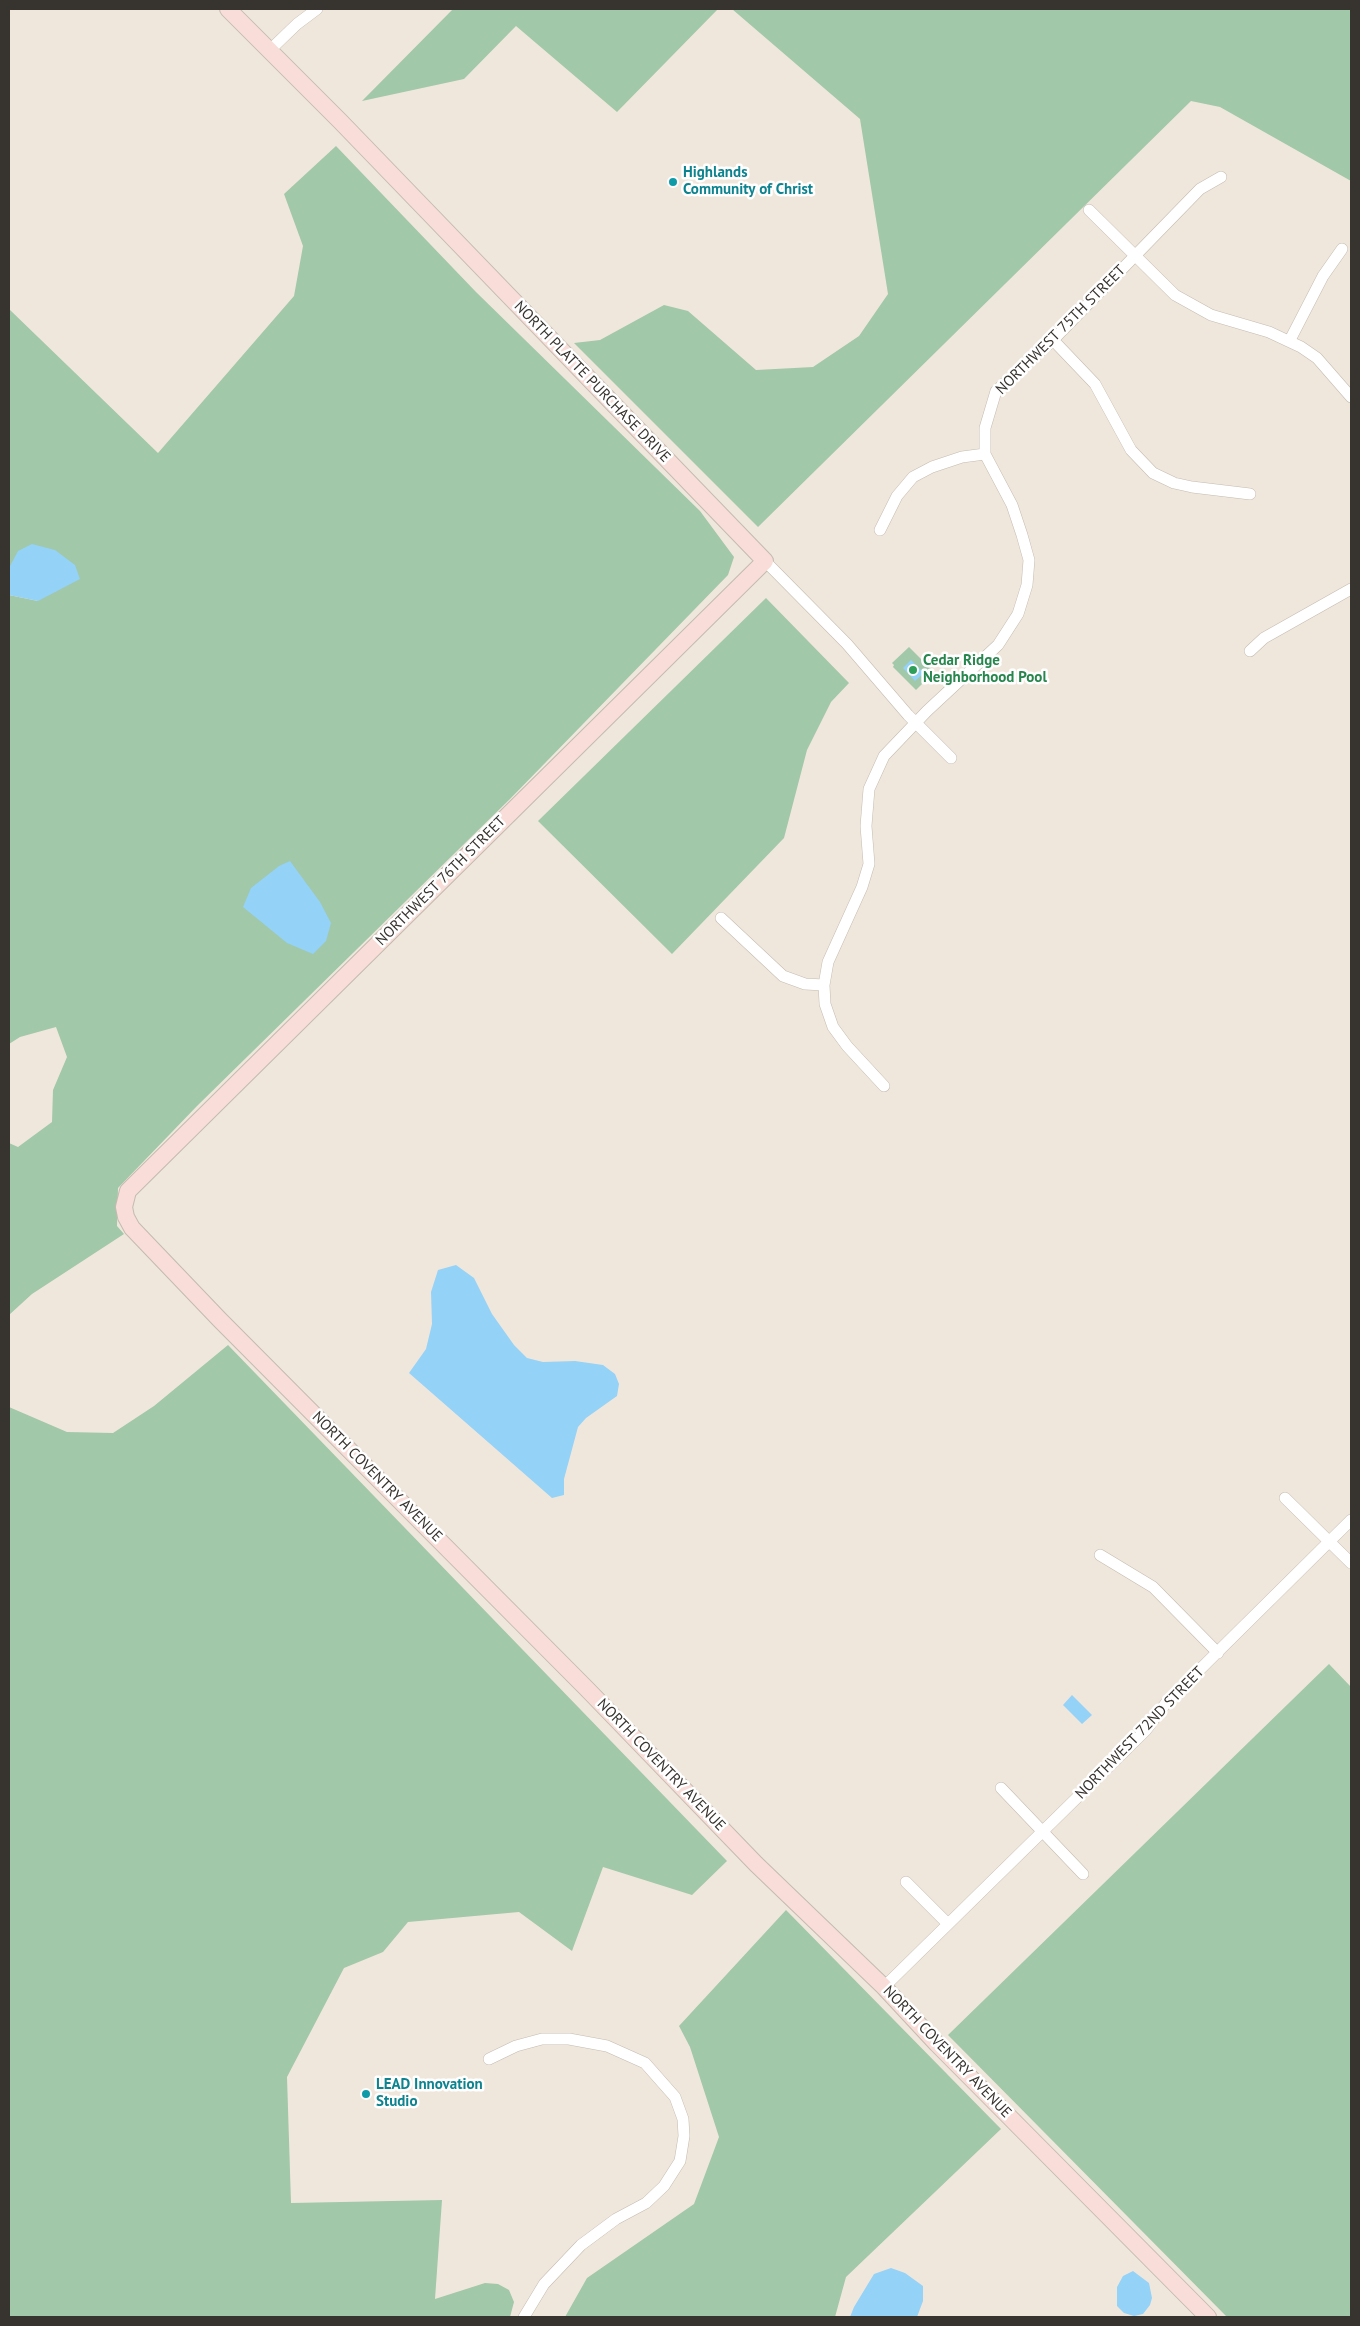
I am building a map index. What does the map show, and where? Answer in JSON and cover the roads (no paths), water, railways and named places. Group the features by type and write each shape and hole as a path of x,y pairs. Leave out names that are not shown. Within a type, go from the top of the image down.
{"street":[{"name":"NORTH PLATTE PURCHASE DRIVE","path":"228,9 270,50 846,644 951,758"},
{"path":"270,50 297,24 317,9"},
{"name":"NORTHWEST 75TH STREET","path":"884,1086 847,1046 833,1026 825,1004 824,985 828,962 862,887 869,864 866,826 869,789 884,756 916,722 998,645 1018,614 1027,585 1029,560 1020,528 1012,505 985,454 985,428 996,391 1052,340 1200,189 1221,177"},
{"path":"1089,210 1175,295 1211,315 1290,340 1317,358 1351,397"},
{"path":"1290,340 1323,276 1342,249"},
{"path":"1052,340 1094,384 1131,450 1154,472 1174,483 1250,494"},
{"path":"880,530 897,496 913,477 940,464 962,457 985,454"},
{"name":"NORTHWEST 76TH STREET","path":"124,1206 128,1191 765,561"},
{"path":"1250,651 1264,638 1351,589"},
{"path":"721,918 783,976 805,984 824,985"},
{"name":"NORTH COVENTRY AVENUE","path":"124,1206 126,1216 132,1228 220,1320 603,1706 756,1864 884,1987 937,2044 1208,2317"},
{"path":"1286,1498 1351,1563"},
{"name":"NORTHWEST 72ND STREET","path":"884,1987 1146,1730 1166,1702 1351,1520"},
{"path":"1100,1555 1153,1587 1218,1652"},
{"path":"1001,1788 1083,1874"},
{"path":"906,1882 948,1924"},
{"path":"489,2059 516,2046 542,2039 569,2039 607,2046 646,2063 675,2097 682,2119 684,2136 680,2160 664,2186 646,2203 616,2219 581,2246 544,2284 524,2317"}],"water":[{"path":"32,544 55,550 75,565 80,579 38,601 9,595 9,568 18,551"},
{"path":"911,660 924,673 915,681 903,668"},
{"path":"290,861 320,902 331,923 326,941 313,954 287,943 243,907 251,888 279,866"},
{"path":"456,1265 474,1278 492,1314 514,1345 527,1358 543,1362 575,1361 603,1365 615,1374 619,1384 617,1396 586,1418 578,1427 564,1479 564,1495 552,1498 409,1373 426,1349 432,1324 431,1292 438,1270"},
{"path":"1072,1695 1092,1715 1082,1724 1063,1705"},
{"path":"891,2268 905,2273 923,2286 923,2301 917,2317 850,2317 874,2274"},
{"path":"1133,2271 1149,2283 1152,2298 1150,2305 1143,2314 1134,2316 1124,2313 1117,2306 1117,2287 1123,2276"}],"place":[{"name":"Highlands Community of Christ","path":"673,182"},
{"name":"Cedar Ridge Neighborhood Pool","path":"913,670"},
{"name":"LEAD Innovation Studio","path":"366,2094"}]}
